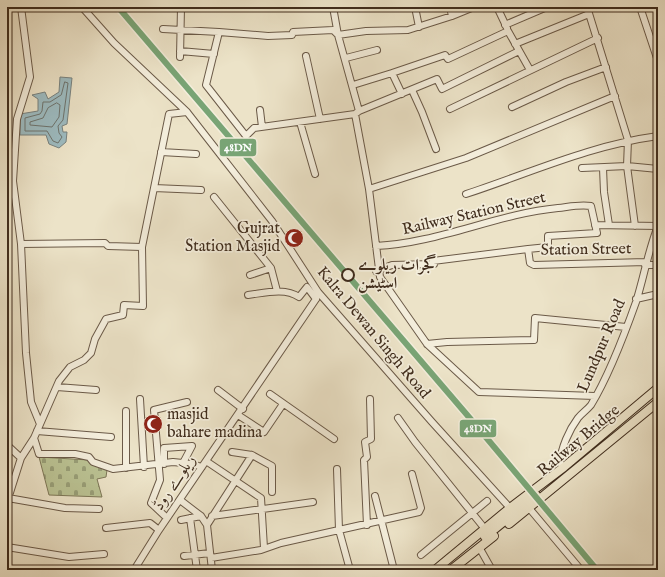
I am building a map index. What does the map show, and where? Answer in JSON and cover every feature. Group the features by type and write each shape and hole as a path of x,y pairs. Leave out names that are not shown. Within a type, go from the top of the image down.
{"main road":[{"path":"435,570 510,508 564,467 658,388"},
{"name":"Railway Bridge","path":"444,570 658,394"},
{"path":"451,570 658,402"}],"street":[{"path":"21,7 30,77 16,119 12,181 21,244 29,386 31,402 40,424"},
{"name":"Kalra Dewan Singh Road","path":"82,7 114,43 186,112 272,221 318,292 510,508"},
{"path":"181,7 180,54 214,54"},
{"path":"333,7 338,34 353,85 369,189 378,271 380,277 427,344 479,392 595,396"},
{"path":"415,7 418,27"},
{"path":"450,7 452,16"},
{"path":"163,29 268,36 292,35 293,32 333,30 338,34 418,27 474,7"},
{"path":"505,24 547,7"},
{"path":"587,7 598,38 628,140 627,166 635,226"},
{"path":"640,7 658,61"},
{"path":"499,8 508,31 530,70"},
{"path":"515,44 589,14"},
{"path":"353,85 445,55 448,59 508,31"},
{"path":"218,32 206,85 246,136 254,128 357,113 437,79 442,89 519,51"},
{"path":"450,109 598,38"},
{"path":"346,58 377,50"},
{"path":"306,56 320,119"},
{"path":"512,106 606,67"},
{"path":"392,73 402,94"},
{"path":"412,90 436,149"},
{"path":"369,189 466,158 615,96"},
{"path":"260,110 262,127"},
{"path":"99,509 65,508 8,500 21,458 34,438 57,386 70,367 84,360 91,352 95,339 106,319 123,315 124,305 143,306 142,247 169,114 186,112"},
{"path":"300,122 315,174"},
{"path":"466,194 558,161 628,140 658,136"},
{"path":"161,152 196,154"},
{"path":"582,168 627,166 658,169"},
{"path":"603,168 604,192 609,225"},
{"path":"154,188 201,190"},
{"path":"214,197 271,268 277,292"},
{"name":"Railway Station Street","path":"376,246 395,245 472,228 529,211 589,205 592,207 595,225"},
{"path":"528,249 548,247 548,236 597,233 595,225 658,226"},
{"name":"Lundpur Road","path":"564,467 560,463 560,455 578,418 589,407 595,396 626,327 646,263 655,241 658,226"},
{"path":"21,244 105,243 108,246 142,247"},
{"name":"Station Street","path":"378,271 392,265 434,264 433,261 528,249 530,263 534,265 646,263"},
{"path":"646,263 658,265"},
{"path":"250,275 271,268"},
{"path":"248,295 292,292 299,296 307,287 316,299"},
{"name":"ریلوے روڈ","path":"134,570 167,518 243,409 316,299 318,292"},
{"path":"636,299 658,294"},
{"path":"427,344 448,342 534,340 535,318 626,327"},
{"path":"57,386 96,390"},
{"path":"218,390 243,409"},
{"path":"270,394 334,439"},
{"path":"140,399 144,466"},
{"path":"367,524 364,460 367,457 365,442 371,439 370,399"},
{"path":"161,464 154,410 187,402"},
{"path":"238,415 264,432 284,404"},
{"path":"126,411 126,468"},
{"path":"398,418 415,442 485,529"},
{"path":"37,430 111,437"},
{"path":"34,438 39,454 75,454 89,457 93,462 113,469 183,463 202,467"},
{"path":"7,445 21,458"},
{"path":"167,518 151,503 160,480 164,448 192,446 183,463"},
{"path":"232,452 252,455 272,466 272,492"},
{"path":"206,525 252,455"},
{"path":"206,461 261,498 264,548"},
{"path":"337,469 340,530 350,570"},
{"path":"184,556 261,550 264,548 382,521 421,510 412,474"},
{"path":"375,496 382,521 387,549 394,570"},
{"path":"180,500 201,516 206,525 212,570"},
{"path":"421,555 487,501"},
{"path":"212,516 313,502"},
{"path":"529,508 581,570"},
{"path":"182,520 201,516"},
{"path":"190,518 197,570"},
{"path":"106,528 150,523 159,530"},
{"path":"7,547 69,557 104,554"},
{"path":"479,547 492,570"}],"green space":[{"path":"39,457 89,460 107,470 106,477 97,479 102,497 49,495"}],"water":[{"path":"60,77 72,78 67,124 62,126 63,132 67,132 66,142 59,148 49,144 46,135 20,135 20,114 38,111 38,99 32,95 45,92 48,99 59,92"}],"transit line":[{"name":"48DN","path":"118,7 474,423 597,570"}],"place":[{"name":"Gujrat Station Masjid","path":"294,238"},
{"name":"گجرات ریلوے اسٹیشن","path":"348,275"},
{"name":"masjid bahare madina","path":"153,424"}]}
